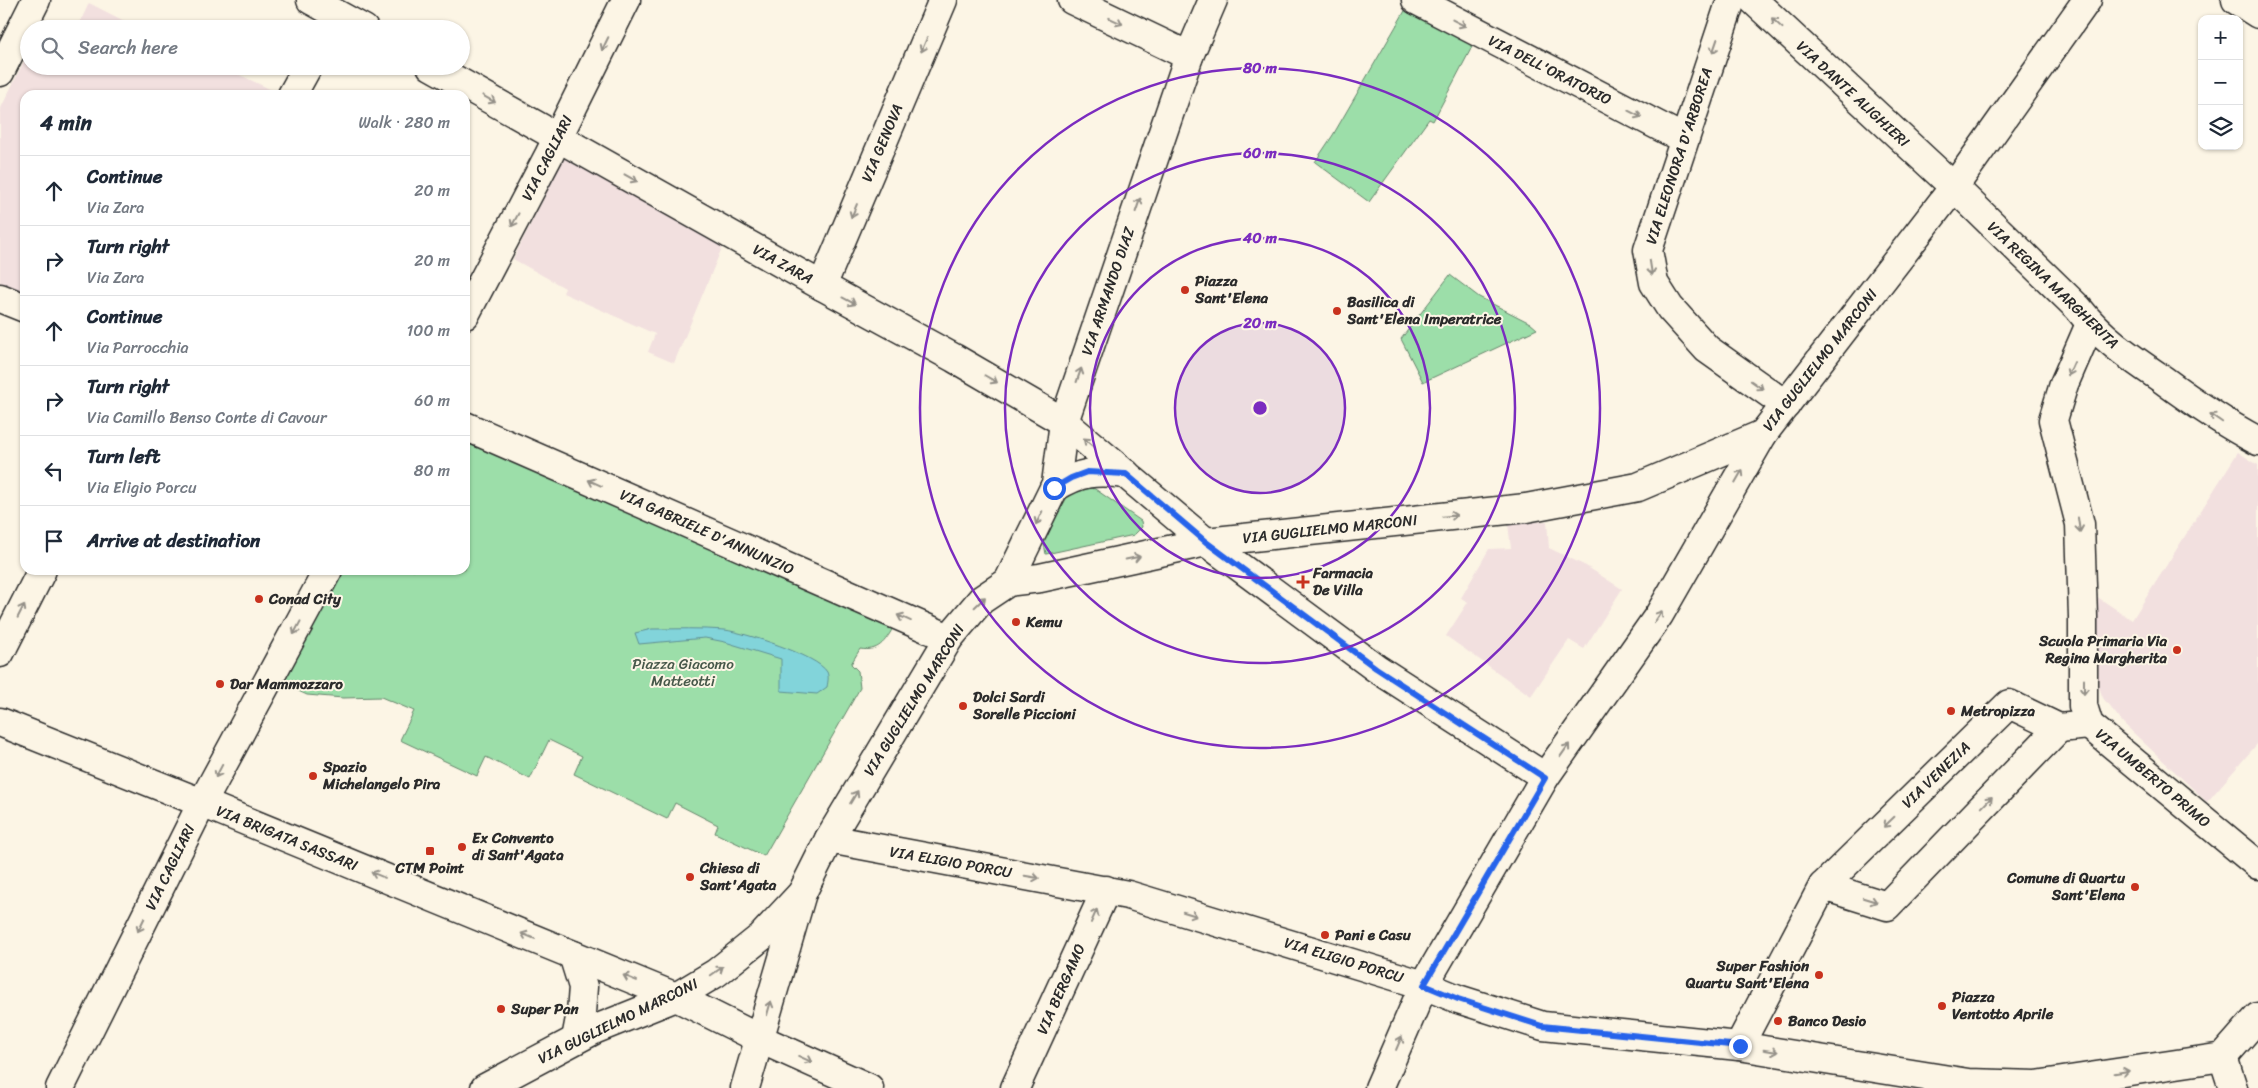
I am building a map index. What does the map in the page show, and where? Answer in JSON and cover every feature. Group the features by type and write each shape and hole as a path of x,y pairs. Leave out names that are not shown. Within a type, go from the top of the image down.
{"street":[{"path":"26,20 36,0"},
{"path":"311,0 347,20"},
{"name":"VIA CAGLIARI","path":"470,305 558,137 626,0"},
{"name":"VIA GENOVA","path":"822,286 943,0"},
{"path":"1072,0 1189,56"},
{"name":"VIA ARMANDO DIAZ","path":"1008,582 1054,488 1064,422 1189,56 1213,0"},
{"name":"VIA DELL'ORATORIO","path":"1416,0 1684,139"},
{"name":"VIA ELEONORA D'ARBOREA","path":"1731,0 1648,250 1654,283 1670,308 1707,349 1786,405"},
{"name":"VIA DANTE ALIGHIERI","path":"1753,0 1954,187"},
{"name":"VIA GUGLIELMO MARCONI","path":"485,1088 596,1029 676,996 716,973 761,937 802,893 829,839 949,638 981,600 1008,582 1040,578 1206,542 1526,508 1638,487 1763,434 1954,187 2087,0"},
{"path":"2236,0 2258,14"},
{"path":"0,72 20,32"},
{"path":"295,90 303,75"},
{"name":"VIA ZARA","path":"447,75 954,358 1064,422 1206,542 1376,668 1545,778"},
{"name":"VIA REGINA MARGHERITA","path":"1954,187 2078,308 2090,324 2110,343 2223,423 2258,442"},
{"path":"0,298 20,306"},
{"name":"VIA UMBERTO PRIMO","path":"2090,324 2064,384 2053,420 2080,524 2083,706 2089,725 2258,865"},
{"name":"VIA GABRIELE D'ANNUNZIO","path":"470,428 949,638"},
{"path":"1379,1088 1424,985 1545,778 1659,615 1763,434"},
{"path":"1054,488 1071,478 1087,472 1126,474"},
{"path":"0,652 39,575"},
{"name":"VIA CAGLIARI","path":"60,1088 202,803 325,575"},
{"name":"VIA VENEZIA","path":"1740,1046 1823,886 2009,704 2059,728"},
{"name":"VIA BRIGATA SASSARI","path":"0,722 676,996 760,1039 868,1088"},
{"path":"1823,886 1888,906 2059,728 2089,725"},
{"name":"VIA ELIGIO PORCU","path":"829,839 1128,894 1424,985 1458,999 1542,1026 1740,1046 1968,1085 2036,1085 2224,1057"},
{"name":"VIA BERGAMO","path":"1015,1088 1106,890"},
{"path":"745,1088 802,893"},
{"path":"573,955 582,987 581,1013 576,1039"},
{"path":"2233,1088 2224,1057 2258,1017"}],"shaded area":[{"path":"89,3 122,20 81,20"},
{"path":"20,69 20,75 240,75 272,90 20,90 20,294 0,285 0,110"},
{"path":"566,154 724,243 674,363 648,352 655,334 563,293 565,288 513,259"},
{"name":"Scuola Primaria Via Regina Margherita","path":"2238,452 2258,465 2258,743 2207,802 2124,724 2103,698 2096,679 2093,594 2132,620"},
{"path":"1547,521 1549,548 1586,566 1622,589 1584,649 1569,640 1531,696 1446,636 1468,602 1461,598 1489,549 1511,548 1508,524"}],"green space":[{"path":"1406,9 1473,45 1433,121 1429,119 1369,202 1315,162 1333,135"},
{"path":"1450,275 1479,297 1530,323 1537,329 1423,382 1401,339"},
{"name":"Piazza Giacomo Matteotti","path":"470,438 893,628 880,645 872,649 860,649 851,664 858,671 860,688 764,856 715,833 718,825 675,803 667,819 574,774 582,756 549,740 530,779 486,757 477,776 400,740 414,711 381,697 343,698 307,695 275,680 331,575 470,575"},
{"path":"1085,487 1095,489 1141,521 1142,527 1134,535 1046,554 1043,539 1069,494"}],"water":[{"path":"652,629 725,630 748,635 796,652 821,665 828,674 827,687 817,694 781,691 781,659 725,642 705,638 639,644 635,633"}],"place":[{"name":"Piazza Sant'Elena","path":"1185,290"},
{"name":"Basilica di Sant'Elena Imperatrice","path":"1337,311"},
{"name":"Farmacia De Villa","path":"1303,582"},
{"name":"Conad City","path":"259,599"},
{"name":"Kemu","path":"1016,622"},
{"name":"Scuola Primaria Via Regina Margherita","path":"2177,650"},
{"name":"Dar Mammozzaro","path":"220,684"},
{"name":"Dolci Sardi Sorelle Piccioni","path":"963,706"},
{"name":"Metropizza","path":"1951,711"},
{"name":"Spazio Michelangelo Pira","path":"313,776"},
{"name":"Ex Convento di Sant'Agata","path":"462,847"},
{"name":"CTM Point","path":"430,851"},
{"name":"Chiesa di Sant'Agata","path":"690,877"},
{"name":"Comune di Quartu Sant'Elena","path":"2135,887"},
{"name":"Pani e Casu","path":"1325,935"},
{"name":"Super Fashion Quartu Sant'Elena","path":"1819,975"},
{"name":"Piazza Ventotto Aprile","path":"1942,1006"},
{"name":"Super Pan","path":"501,1009"},
{"name":"Banco Desio","path":"1778,1021"}],"route":[{"path":"1054,488 1071,478 1087,472 1126,474 1206,542 1376,668 1545,778 1424,985 1458,999 1542,1026 1740,1046"}]}
